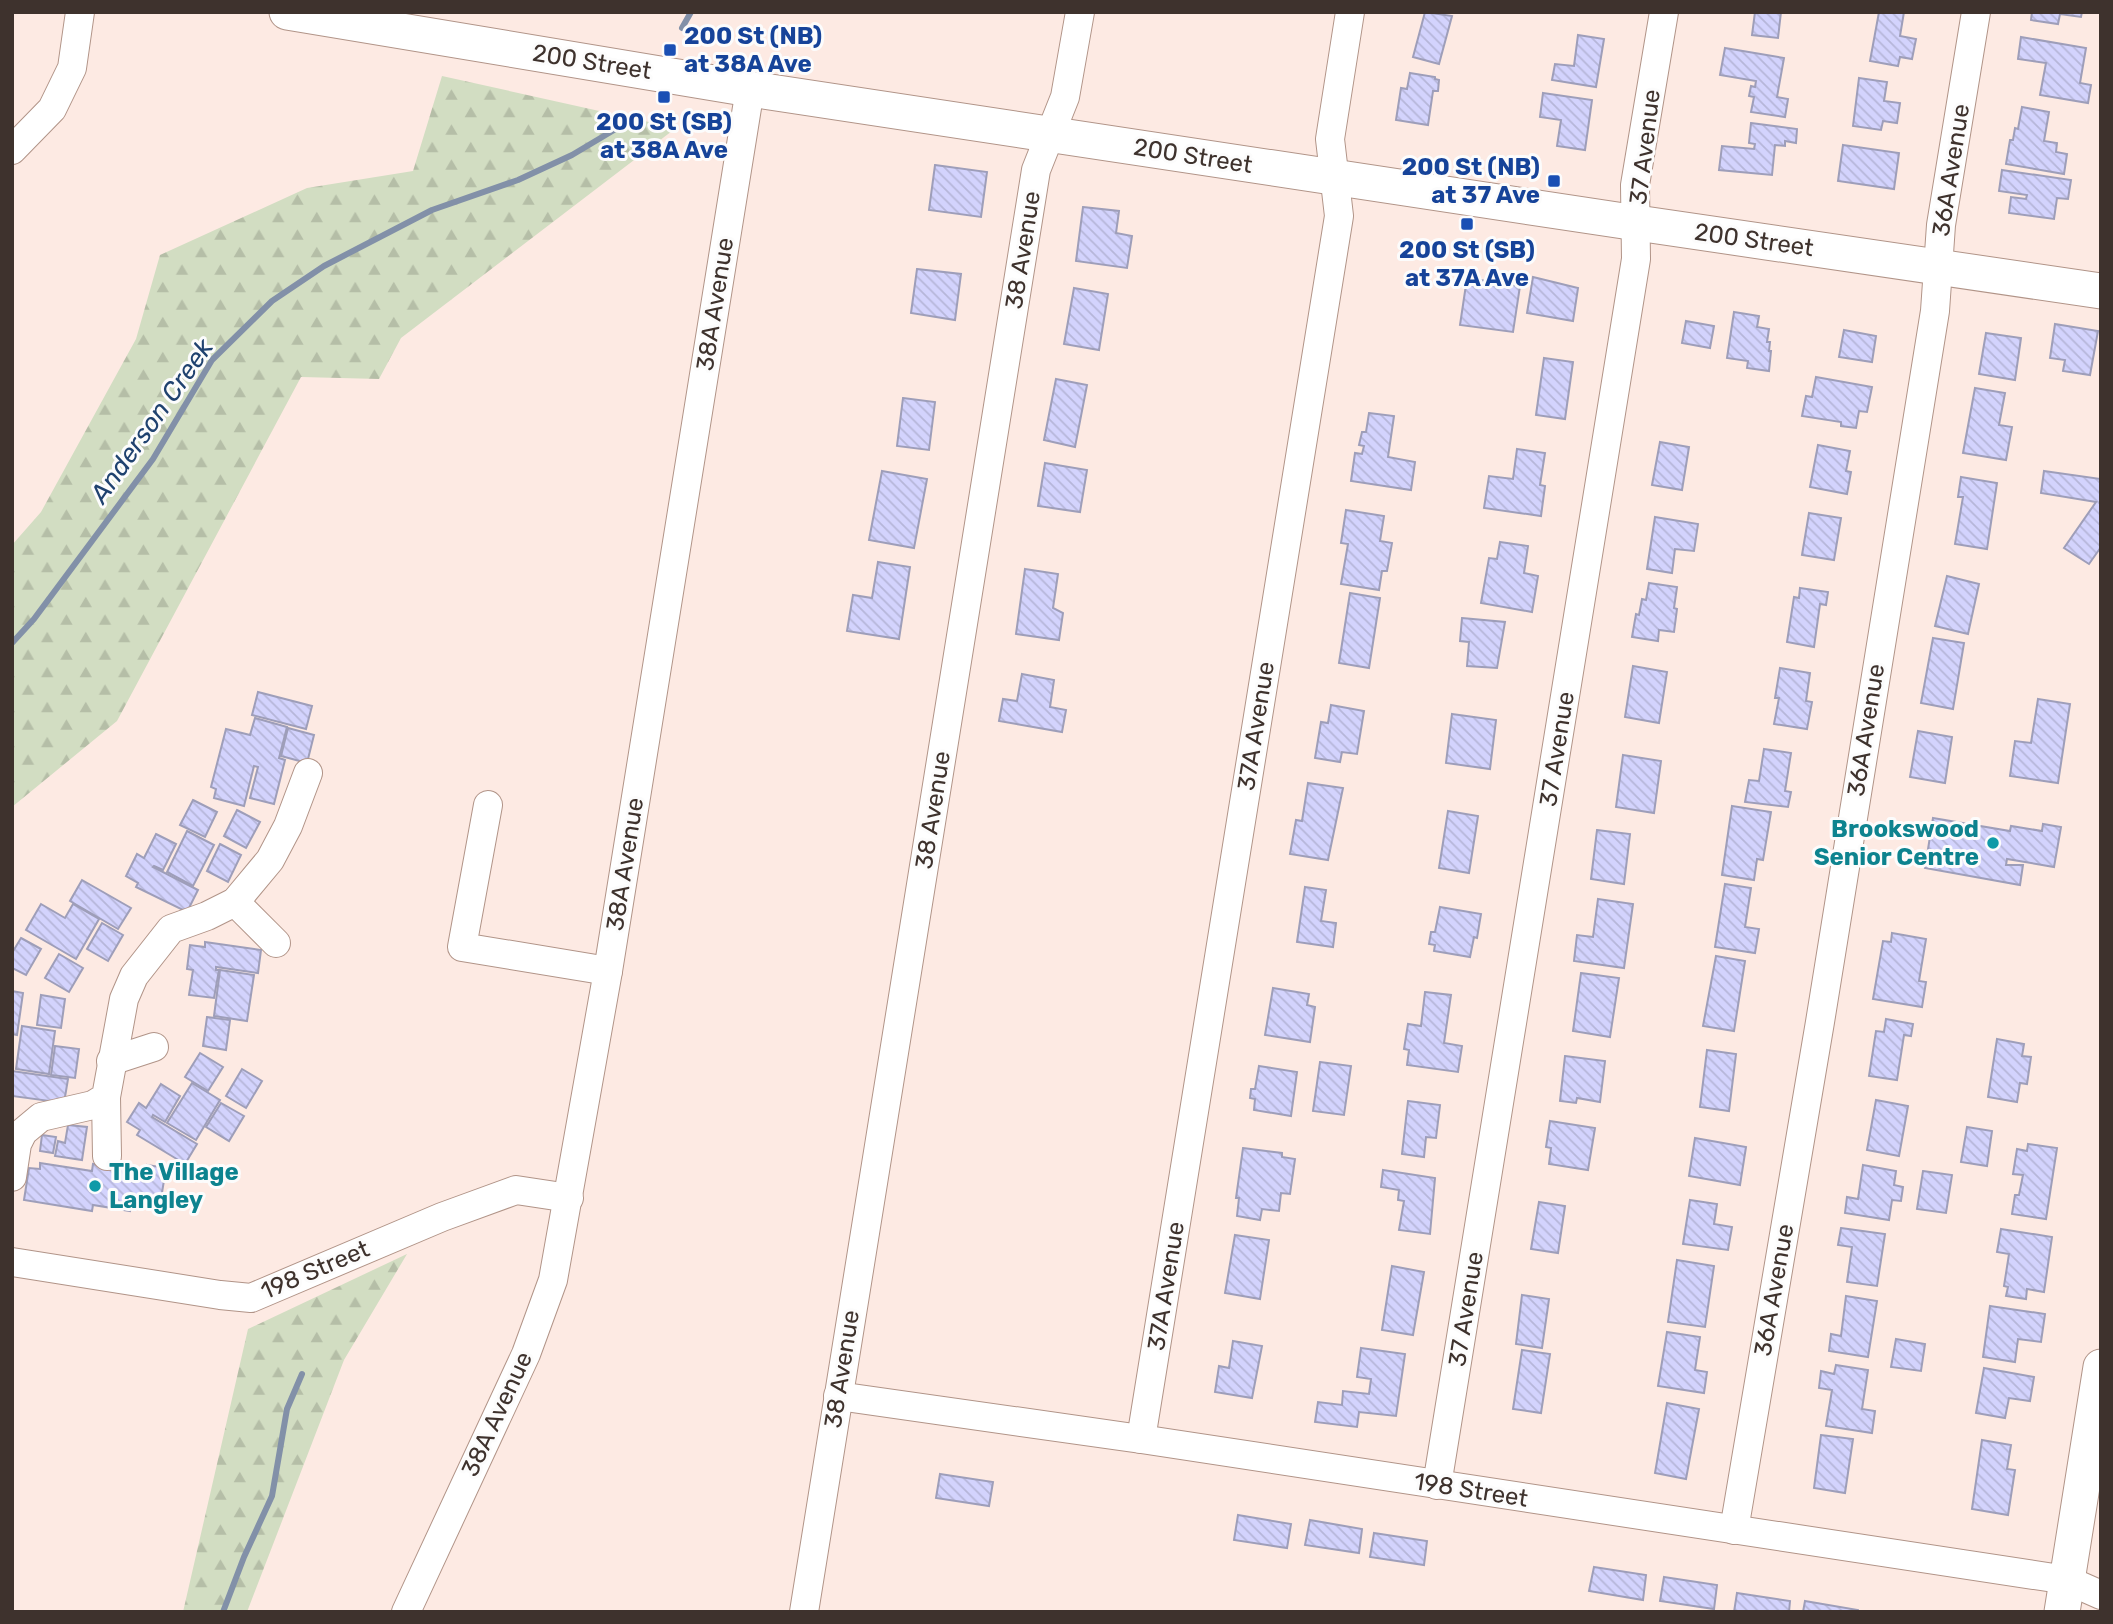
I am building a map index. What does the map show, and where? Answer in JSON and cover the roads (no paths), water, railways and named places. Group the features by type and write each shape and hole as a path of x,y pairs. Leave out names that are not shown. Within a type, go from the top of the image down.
{"main road":[{"name":"200 Street","path":"287,12 750,89 2101,291"},
{"path":"2064,1596 2101,1367"}],"street":[{"path":"12,150 52,109 72,68 80,12"},
{"name":"38 Avenue","path":"804,1612 1036,170 1065,97 1080,12"},
{"name":"37A Avenue","path":"1141,1439 1339,216 1330,139 1350,12"},
{"name":"37 Avenue","path":"1437,1485 1634,273 1636,185 1664,12"},
{"name":"36A Avenue","path":"1734,1530 1820,1022 1935,311 1941,225 1976,12"},
{"name":"38A Avenue","path":"406,1612 526,1354 553,1280 608,971 750,89"},
{"path":"107,1156 107,1097 111,1061 124,999 134,976 171,929 234,902 270,860 288,827 308,774"},
{"path":"488,805 462,947 608,971"},
{"path":"234,902 276,943"},
{"path":"111,1061 154,1047"},
{"path":"12,1177 17,1144 23,1132 41,1117 93,1105 107,1097"},
{"name":"198 Street","path":"12,1262 251,1298 442,1217 516,1190 569,1198"},
{"name":"198 Street","path":"838,1395 1734,1530 2064,1596 2101,1595"}],"waterway":[{"name":"Anderson Creek","path":"682,28 691,12"},
{"name":"Anderson Creek","path":"12,643 34,619 153,459 212,360 272,301 324,266 432,210 518,180 572,155 619,127"},
{"path":"223,1612 272,1496 287,1409 302,1374"}],"place":[{"name":"200 St (NB) at 38A Ave","path":"670,50"},
{"name":"200 St (SB) at 38A Ave","path":"664,97"},
{"name":"200 St (NB) at 37 Ave","path":"1554,181"},
{"name":"200 St (SB) at 37A Ave","path":"1467,224"},
{"name":"Brookswood Senior Centre","path":"1993,843"},
{"name":"The Village Langley","path":"95,1186"}]}
